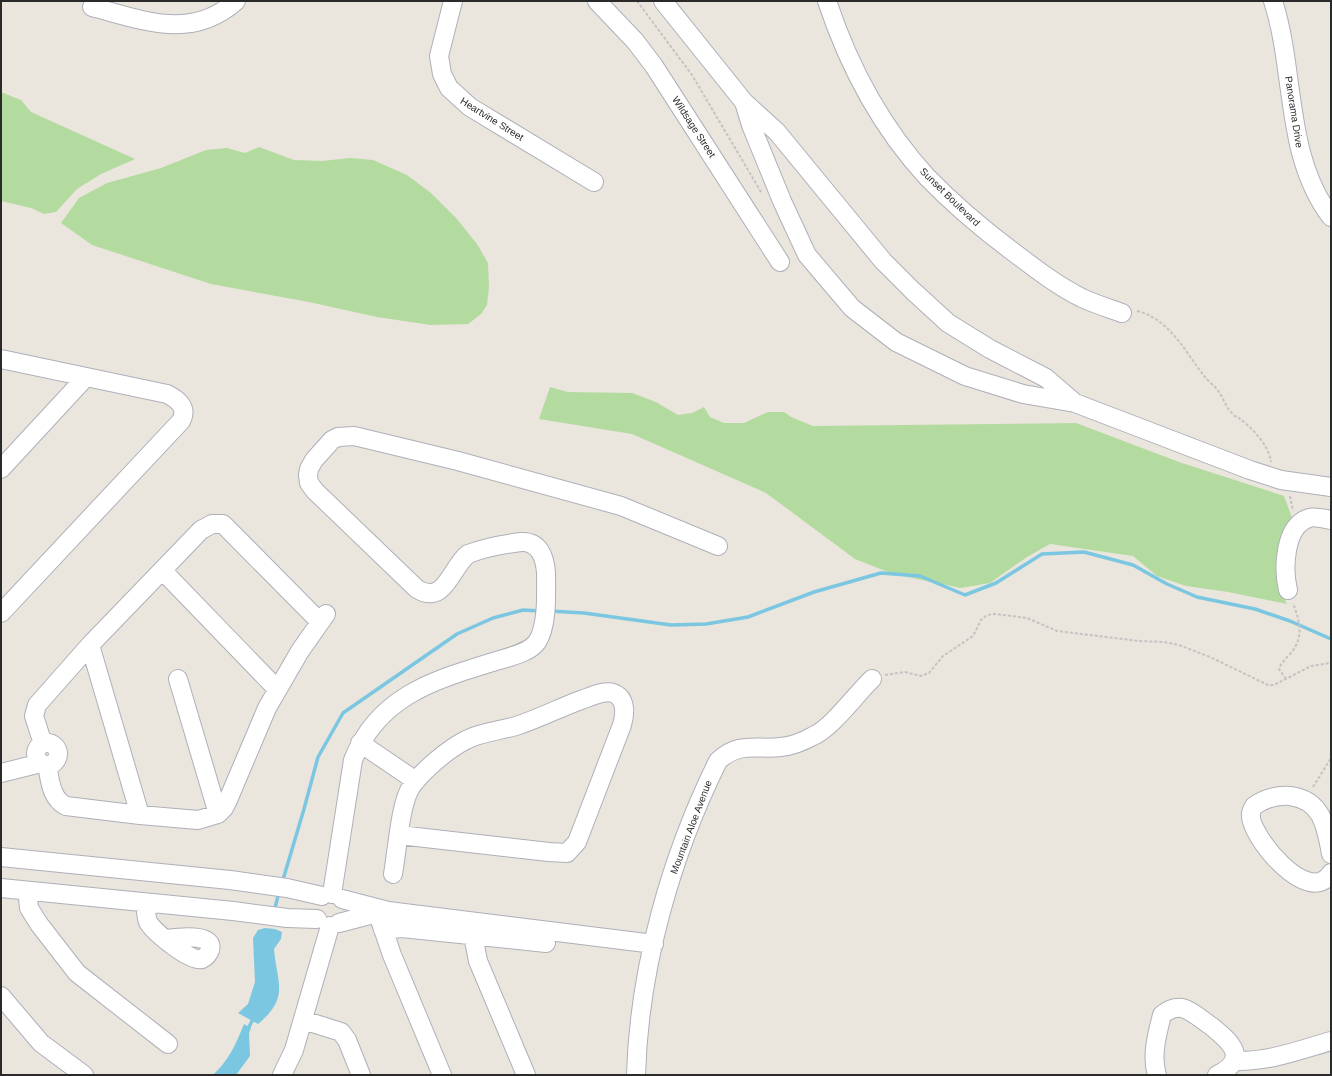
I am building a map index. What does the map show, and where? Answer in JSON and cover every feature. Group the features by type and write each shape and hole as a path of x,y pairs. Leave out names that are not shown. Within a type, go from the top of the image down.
{"street":[{"path":"92,7 154,22 181,25 206,20 218,14 236,1"},
{"name":"Heartvine Street","path":"453,1 439,56 442,74 449,88 470,107 594,182"},
{"name":"Wildsage Street","path":"597,1 635,41 654,66 780,262"},
{"path":"663,1 744,102 777,132 883,261 943,318 990,349 1046,378 1075,403"},
{"name":"Sunset Boulevard","path":"827,1 849,58 868,93 890,130 927,176 978,225 1055,283 1082,298 1122,313"},
{"name":"Panorama Drive","path":"1273,1 1288,74 1302,161 1318,197 1331,217"},
{"path":"744,102 750,125 782,201 807,255 852,308 896,342 965,376 1023,394 1075,403 1272,477 1331,487"},
{"path":"1,358 167,394 177,399 183,407 184,415 181,422 1,613"},
{"path":"1,468 9,450 86,377"},
{"path":"332,897 353,760 360,743 378,718 406,695 433,682 509,657 532,647 537,642 543,626 546,595 544,557 535,546 522,542 468,554 462,558 447,583 442,588 431,593 424,593 417,589 314,492 309,483 309,469 332,440 338,437 354,436 458,461 621,506 718,546"},
{"path":"1288,590 1285,577 1285,558 1289,540 1300,524 1311,517 1331,520"},
{"path":"212,524 223,524 323,618 300,651 267,708 226,804 218,814 198,820 66,806 60,803 52,790 42,756 34,710 90,645 162,570 201,530 212,524"},
{"path":"162,570 277,690"},
{"path":"90,645 140,815"},
{"path":"178,679 218,814"},
{"name":"Mountain Aloe Avenue","path":"636,1075 642,1007 654,944 669,885 679,852 718,760 725,754 735,749 789,746 814,736 825,728 872,679"},
{"path":"393,874 406,799 416,781 455,746 479,735 516,726 602,693 613,693 618,696 624,708 625,715 622,725 580,835 574,848 567,853 400,835"},
{"path":"360,743 416,781"},
{"path":"1,763 42,756"},
{"path":"1,773 42,756"},
{"path":"1330,881 1318,884 1307,883 1298,878 1268,849 1254,830 1250,815 1254,806 1262,800 1273,796 1298,797 1312,804 1319,813 1331,854"},
{"path":"1,857 230,880 288,888 332,897 381,911 654,944"},
{"path":"1,888 145,904 234,911 329,923 381,911"},
{"path":"30,891 28,898 29,908 38,924 77,973 168,1044"},
{"path":"329,923 343,919 346,909 332,897"},
{"path":"329,923 314,909 318,900 332,897"},
{"path":"145,904 149,923 166,939"},
{"path":"381,911 383,930 442,1075"},
{"path":"282,1075 294,1050 329,923"},
{"path":"383,930 402,928 605,948"},
{"path":"473,935 478,961 526,1075"},
{"path":"1,996 41,1043 84,1075"},
{"path":"1157,1075 1155,1068 1158,1029 1162,1015 1174,1008 1182,1008 1194,1014 1229,1041 1234,1052 1235,1061 1230,1069 1217,1075"},
{"path":"302,1020 341,1032 347,1040 361,1075"},
{"path":"1235,1061 1249,1062 1273,1058 1331,1041"}],"path":[{"path":"1122,313 1133,310 1148,314 1174,334 1205,377 1219,391 1232,414 1240,419 1266,446 1270,458 1272,477"},
{"path":"1289,490 1294,516 1300,524"},
{"path":"1286,679 1279,669 1298,645 1301,633 1298,617 1288,590"},
{"path":"872,679 905,672 921,676 929,673 943,656 973,636 981,620 987,615 995,614 1027,618 1057,631 1139,641 1164,642 1210,657 1268,686 1274,685 1311,666 1331,663"},
{"path":"1305,800 1331,758"}],"green space":[{"path":"1,92 21,100 31,112 135,159 101,174 77,189 56,212 44,214 31,208 1,201"},
{"path":"259,147 294,160 322,161 350,158 373,160 407,175 431,193 457,219 477,244 488,263 489,287 487,305 481,314 468,324 431,325 377,317 309,302 211,284 92,245 61,223 79,198 107,183 161,168 206,150 227,148 245,153"},
{"path":"550,387 568,392 632,393 656,402 678,415 692,413 704,407 710,417 724,423 744,423 768,412 784,412 791,417 813,426 1076,423 1179,462 1284,496 1294,523 1280,590 1287,604 1228,592 1186,586 1157,576 1133,556 1050,544 1027,557 990,583 961,588 893,574 855,559 766,493 632,434 539,419"}],"water":[{"path":"265,928 275,929 282,932 281,939 274,949 279,990 278,998 274,1006 258,1024 238,1013 248,1004 255,982 253,938 258,930"},
{"path":"244,1024 251,1028 249,1033 250,1056 236,1075 213,1075 232,1051"}],"waterway":[{"path":"550,611 584,613 671,625 706,624 748,617 814,592 881,573 920,576 965,595 996,583 1042,554 1084,552 1133,565 1167,584 1197,597 1255,609 1290,621 1331,639"},
{"path":"282,883 318,757 343,713 457,634 493,618 523,610 540,611"},
{"path":"274,912 279,892"},
{"path":"247,1031 254,1017"}]}
